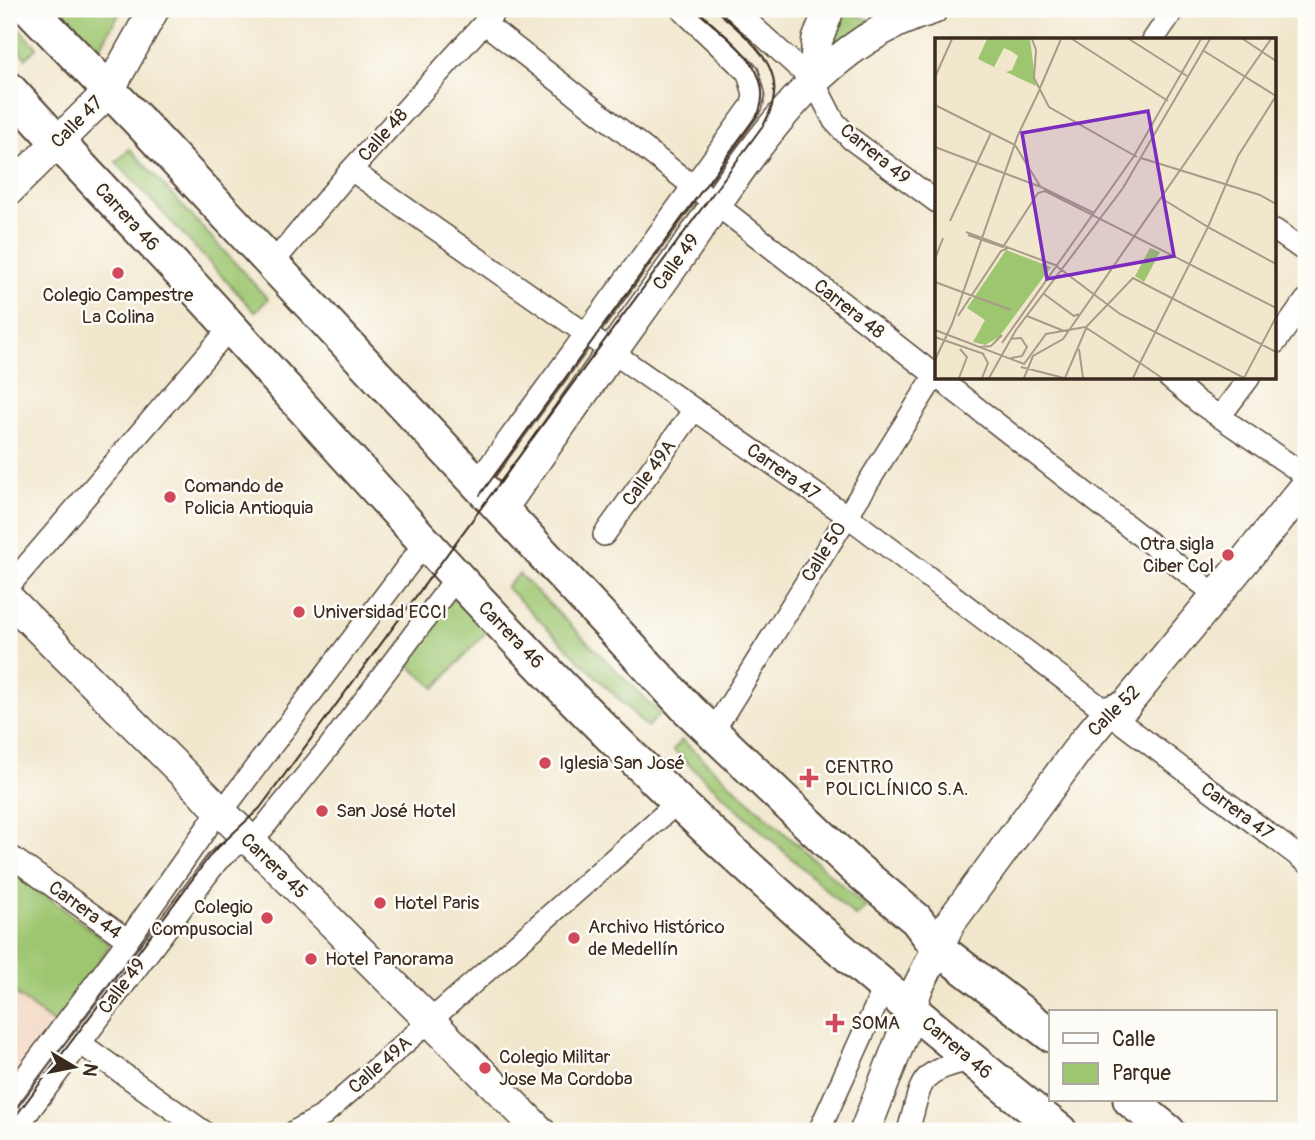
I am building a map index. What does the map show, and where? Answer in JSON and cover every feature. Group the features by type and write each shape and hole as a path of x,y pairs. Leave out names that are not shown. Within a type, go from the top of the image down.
{"main road":[{"path":"30,9 137,119 712,733 855,868 916,919 939,949 1049,1033"},
{"name":"Calle 47","path":"9,190 108,92 154,9"},
{"path":"814,82 817,41 829,9"},
{"path":"868,9 920,12"},
{"name":"Calle 49","path":"501,510 611,351 786,113 814,82 871,34 920,12"},
{"name":"Carrera 46","path":"9,89 424,544 678,802 910,1009 1060,1131"},
{"name":"Calle 52","path":"865,1131 906,1026 917,989 950,923 1109,711 1125,706 1306,486"},
{"name":"Carrera 45","path":"9,598 430,1021 529,1128"},
{"path":"1132,1102 1167,1131"}],"street":[{"name":"Calle 49","path":"476,484 746,115 754,94 748,73 681,9"},
{"name":"Carrera 49","path":"734,9 814,82 834,121 851,139 935,201"},
{"path":"1154,38 1174,9"},
{"name":"Calle 48","path":"272,264 351,170 490,16"},
{"name":"Carrera 48","path":"490,16 693,187 935,373"},
{"name":"Carrera 47","path":"351,170 846,515 1306,862"},
{"path":"1276,231 1306,252"},
{"path":"1276,342 1306,300"},
{"path":"9,586 223,336"},
{"name":"Calle 50","path":"712,733 935,376"},
{"name":"Carrera 48","path":"944,380 1216,594"},
{"path":"1172,380 1204,406 1221,415 1299,471 1306,472"},
{"path":"1221,415 1247,380"},
{"name":"Calle 49A","path":"604,535 694,410"},
{"path":"230,801 424,544"},
{"path":"260,832 330,747 456,578"},
{"path":"430,1021 678,802"},
{"name":"Calle 49","path":"9,1098 128,940 211,822"},
{"name":"Calle 49","path":"14,1131 218,860 235,846"},
{"name":"Carrera 44","path":"9,855 128,940"},
{"path":"819,1131 878,1001 880,981"},
{"name":"Calle 49A","path":"295,1131 321,1117 430,1021"},
{"path":"80,1043 203,1131"},
{"path":"908,1131 928,1073 937,1068 971,1060"}],"shaded area":[{"path":"9,989 57,1026 9,1091"}],"green space":[{"path":"60,9 122,9 99,49"},
{"path":"837,9 871,20 828,56"},
{"path":"9,19 37,47 26,58 9,41"},
{"path":"130,149 268,299 255,312 116,162"},
{"path":"519,574 660,714 647,727 506,587"},
{"path":"449,587 488,630 435,688 398,656"},
{"path":"682,740 866,907 856,917 673,750"},
{"path":"9,868 110,944 57,1026 9,989"}],"tram line":[{"path":"480,495 759,112 762,96 754,67 732,42 695,9"},
{"path":"9,1125 212,853 260,808 764,124 772,105 772,73 754,46 715,9"}],"place":[{"name":"Colegio Campestre La Colina","path":"118,273"},
{"name":"Comando de Policia Antioquia","path":"170,497"},
{"name":"Otra sigla Ciber Col","path":"1228,555"},
{"name":"Universidad ECCI","path":"299,612"},
{"name":"Iglesia San José","path":"545,763"},
{"name":"CENTRO POLICLÍNICO S.A.","path":"809,778"},
{"name":"San José Hotel","path":"322,811"},
{"name":"Hotel Paris","path":"380,903"},
{"name":"Colegio Compusocial","path":"267,918"},
{"name":"Archivo Histórico de Medellín","path":"574,938"},
{"name":"Hotel Panorama","path":"311,959"},
{"name":"SOMA","path":"835,1023"},
{"name":"Colegio Militar Jose Ma Cordoba","path":"485,1068"}]}
